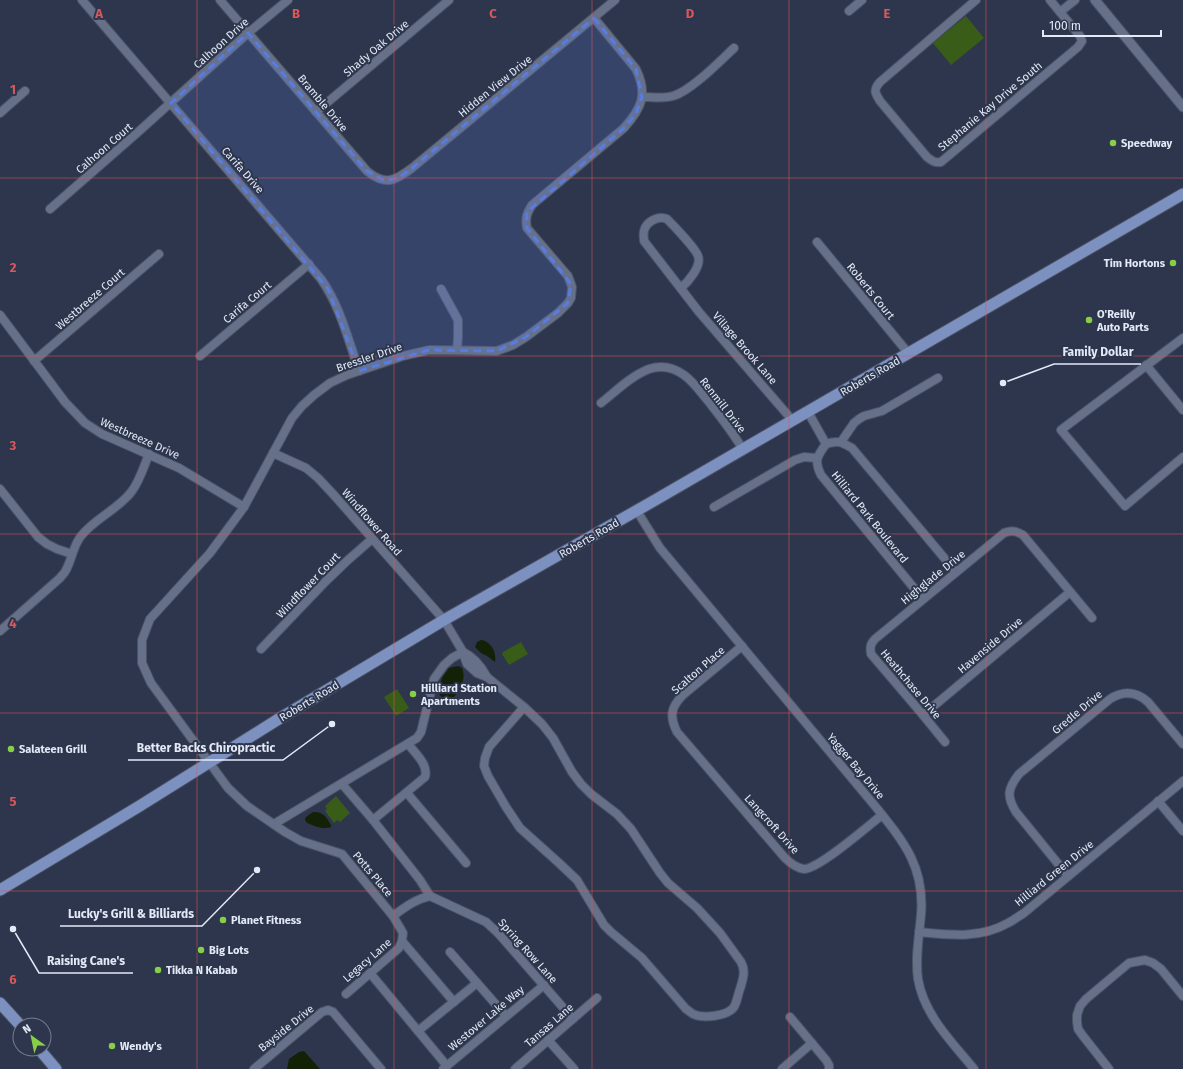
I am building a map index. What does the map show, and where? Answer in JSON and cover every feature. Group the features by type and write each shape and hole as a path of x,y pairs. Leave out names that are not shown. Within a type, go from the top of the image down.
{"main road":[{"name":"Roberts Road","path":"0,890 138,807 277,720 444,620 743,450 1183,194"},
{"path":"0,1003 12,1017"},
{"path":"46,1057 56,1069"}],"street":[{"name":"Carifa Drive","path":"82,0 321,279 334,299 359,371"},
{"name":"Bramble Drive","path":"220,0 367,171 375,178 385,181"},
{"name":"Calhoon Drive","path":"171,103 248,33 288,0"},
{"name":"Shady Oak Drive","path":"316,112 449,0"},
{"name":"Hidden View Drive","path":"385,181 400,177 412,168 615,0"},
{"path":"849,11 862,0"},
{"name":"Stephanie Kay Drive South","path":"976,0 876,87 875,91 880,101 927,157 933,162 941,162 1081,44 1082,42 1080,36 1060,12"},
{"path":"1050,0 1060,12 1075,0"},
{"path":"1094,0 1183,107"},
{"path":"594,18 636,69 639,77 642,97 674,96 690,86 734,48"},
{"path":"0,113 25,91"},
{"name":"Bressler Drive","path":"209,762 151,683 142,663 142,640 150,619 210,553 244,507 292,418 314,395 330,383 347,375 403,356 428,350 497,351 513,345 526,337 558,313 568,303 571,298 572,287 568,276 527,228 527,212 532,205 624,128 636,114 642,97"},
{"name":"Calhoon Court","path":"50,209 171,103"},
{"name":"Village Brook Lane","path":"681,288 688,282 699,263 698,254 667,219 659,217 650,222 644,229 644,241 699,312 793,421"},
{"name":"Roberts Court","path":"817,242 909,354"},
{"name":"Westbreeze Court","path":"34,361 159,254"},
{"name":"Carifa Court","path":"200,356 309,264"},
{"path":"441,290 458,320 457,350"},
{"name":"Westbreeze Drive","path":"0,315 65,402 85,423 102,434 179,468 244,507"},
{"path":"1183,338 1062,430 1124,506 1183,457"},
{"path":"1146,365 1183,410"},
{"name":"Renmill Drive","path":"601,403 639,373 662,367 675,370 694,383 734,434 743,450"},
{"path":"841,442 854,423 859,419 882,411 938,378"},
{"path":"808,412 826,444"},
{"path":"714,507 795,460 804,457 817,458 826,444 841,442 852,448 956,572"},
{"name":"Windflower Road","path":"273,453 306,468 318,478 444,620 463,652 467,664 524,707 542,724 553,738 572,772 581,784 591,794 617,814 631,829 668,883 697,908 720,933 744,967 744,976 735,1006 730,1011 720,1015 701,1016 694,1014 686,1008 642,958 611,932 602,921 577,880 520,828 506,808 488,776 484,766 485,758 489,747 524,707"},
{"path":"0,631 60,578 66,570 76,544 88,528 124,500 132,491 138,481 149,454"},
{"name":"Hilliard Park Boulevard","path":"817,458 818,468 821,475 923,599"},
{"path":"0,489 38,537 46,544 72,554"},
{"name":"Yagger Bay Drive","path":"637,511 660,548 882,814 910,853 918,872 921,892 921,914 917,962 918,980 931,1015 974,1069"},
{"name":"Highglade Drive","path":"875,639 1004,533 1011,531 1018,532 1023,535 1070,592"},
{"name":"Windflower Court","path":"261,649 324,582 372,539"},
{"path":"1070,592 1092,618"},
{"name":"Havenside Drive","path":"923,715 1070,592"},
{"name":"Heathchase Drive","path":"875,639 871,643 871,654 945,742"},
{"name":"Scalton Place","path":"672,713 674,706 683,695 742,646"},
{"path":"274,824 417,738 420,734 434,679 444,665 452,658 463,652"},
{"name":"Gredle Drive","path":"1068,876 1012,805 1010,794 1012,783 1019,774 1116,695 1129,692 1142,697 1148,702 1183,744"},
{"name":"Langcroft Drive","path":"672,713 677,732 785,858 796,866 803,869 810,868 822,862 882,814"},
{"path":"373,820 421,781 426,775 425,767 408,744"},
{"name":"Potts Place","path":"209,762 228,788 247,806 302,842 342,854 393,916 403,933 402,941 454,1002"},
{"name":"Hilliard Green Drive","path":"919,932 950,935 971,935 989,931 1008,924 1024,913 1183,781"},
{"path":"342,784 373,820 420,880 430,896 414,901 393,916"},
{"path":"406,793 466,863"},
{"path":"1158,801 1183,831"},
{"name":"Spring Row Lane","path":"430,896 486,922 498,933 573,1019"},
{"name":"Legacy Lane","path":"346,994 399,948 402,941"},
{"path":"450,952 506,1016"},
{"path":"1109,1069 1078,1029 1077,1015 1080,1006 1086,998 1129,963 1145,960 1153,963 1161,969 1183,996"},
{"path":"370,973 418,1031 445,1067"},
{"path":"418,1031 476,983"},
{"name":"Westover Lake Way","path":"445,1067 544,985"},
{"name":"Tansas Lane","path":"515,1069 597,998"},
{"name":"Bayside Drive","path":"254,1069 322,1012 328,1010 333,1012 381,1069"},
{"path":"790,1017 826,1060 829,1065 829,1069"},
{"path":"548,1040 574,1069"},
{"path":"782,1069 812,1043"}],"highlighted area":[{"path":"594,18 636,69 642,97 636,114 624,128 527,212 527,228 571,284 568,303 526,337 497,351 429,350 359,371 328,289 171,103 248,33 367,171 385,181 400,177 412,168"}],"green space":[{"path":"966,16 984,38 951,65 933,43"},
{"path":"521,642 528,654 509,665 502,654 503,652"},
{"path":"397,689 409,708 396,716 384,697"},
{"path":"336,796 350,813 340,822 337,820 334,823 325,811 327,809 325,806"}],"shaded area":[{"path":"481,640 488,643 494,651 495,662 475,647 477,642"},
{"path":"458,666 462,668 463,672 464,677 462,685 453,699 448,700 441,696 438,692 442,678 449,668"},
{"path":"313,812 324,816 331,827 321,828 306,822 306,817"},
{"path":"304,1051 320,1069 287,1069 289,1059 299,1052"}],"place":[{"name":"Speedway","path":"1113,143"},
{"name":"Tim Hortons","path":"1173,263"},
{"name":"O'Reilly Auto Parts","path":"1089,320"},
{"name":"Family Dollar","path":"1003,383"},
{"name":"Hilliard Station Apartments","path":"413,694"},
{"name":"Better Backs Chiropractic","path":"332,724"},
{"name":"Salateen Grill","path":"11,749"},
{"name":"Lucky's Grill & Billiards","path":"257,870"},
{"name":"Planet Fitness","path":"223,920"},
{"name":"Raising Cane's","path":"13,929"},
{"name":"Big Lots","path":"201,950"},
{"name":"Tikka N Kabab","path":"158,970"},
{"name":"Wendy's","path":"112,1046"}]}
